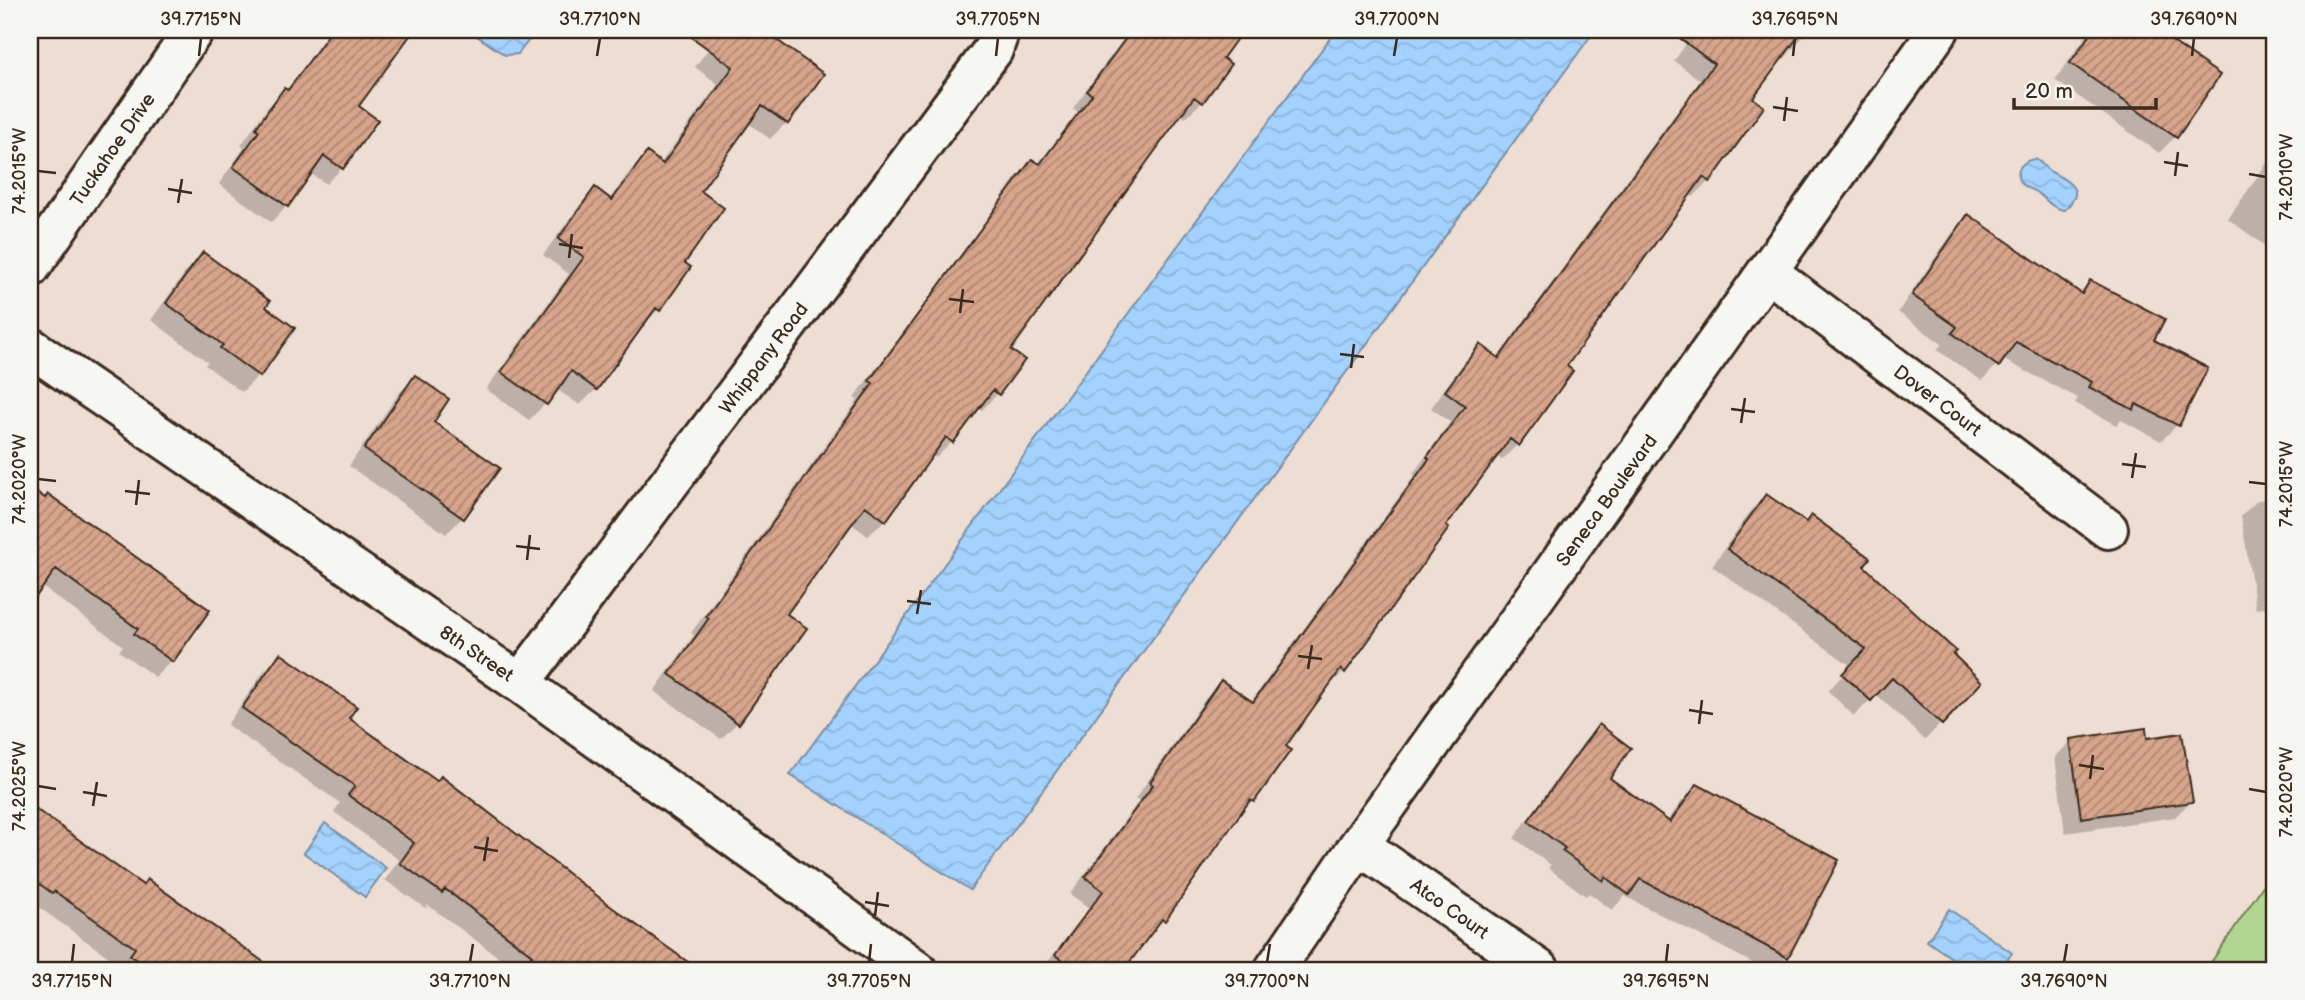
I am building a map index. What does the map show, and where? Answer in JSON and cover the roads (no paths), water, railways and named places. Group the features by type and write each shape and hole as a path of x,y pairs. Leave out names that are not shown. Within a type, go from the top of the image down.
{"street":[{"name":"Tuckahoe Drive","path":"30,268 194,30"},
{"name":"Whippany Road","path":"520,683 993,50 1000,30"},
{"name":"Seneca Boulevard","path":"1274,970 1359,845 1939,30"},
{"name":"Dover Court","path":"1768,272 2108,529"},
{"name":"8th Street","path":"30,346 520,683 917,970"},
{"name":"Atco Court","path":"1359,845 1540,970"}],"water":[{"path":"468,30 527,30 529,40 518,54 505,55"},
{"path":"1336,30 1595,30 970,890 790,775"},
{"path":"2035,159 2073,187 2074,197 2065,210 2053,206 2021,183 2019,170 2027,161"},
{"path":"325,823 386,868 365,897 304,853"},
{"path":"1949,909 2012,953 2001,970 1969,970 1927,941"}]}
